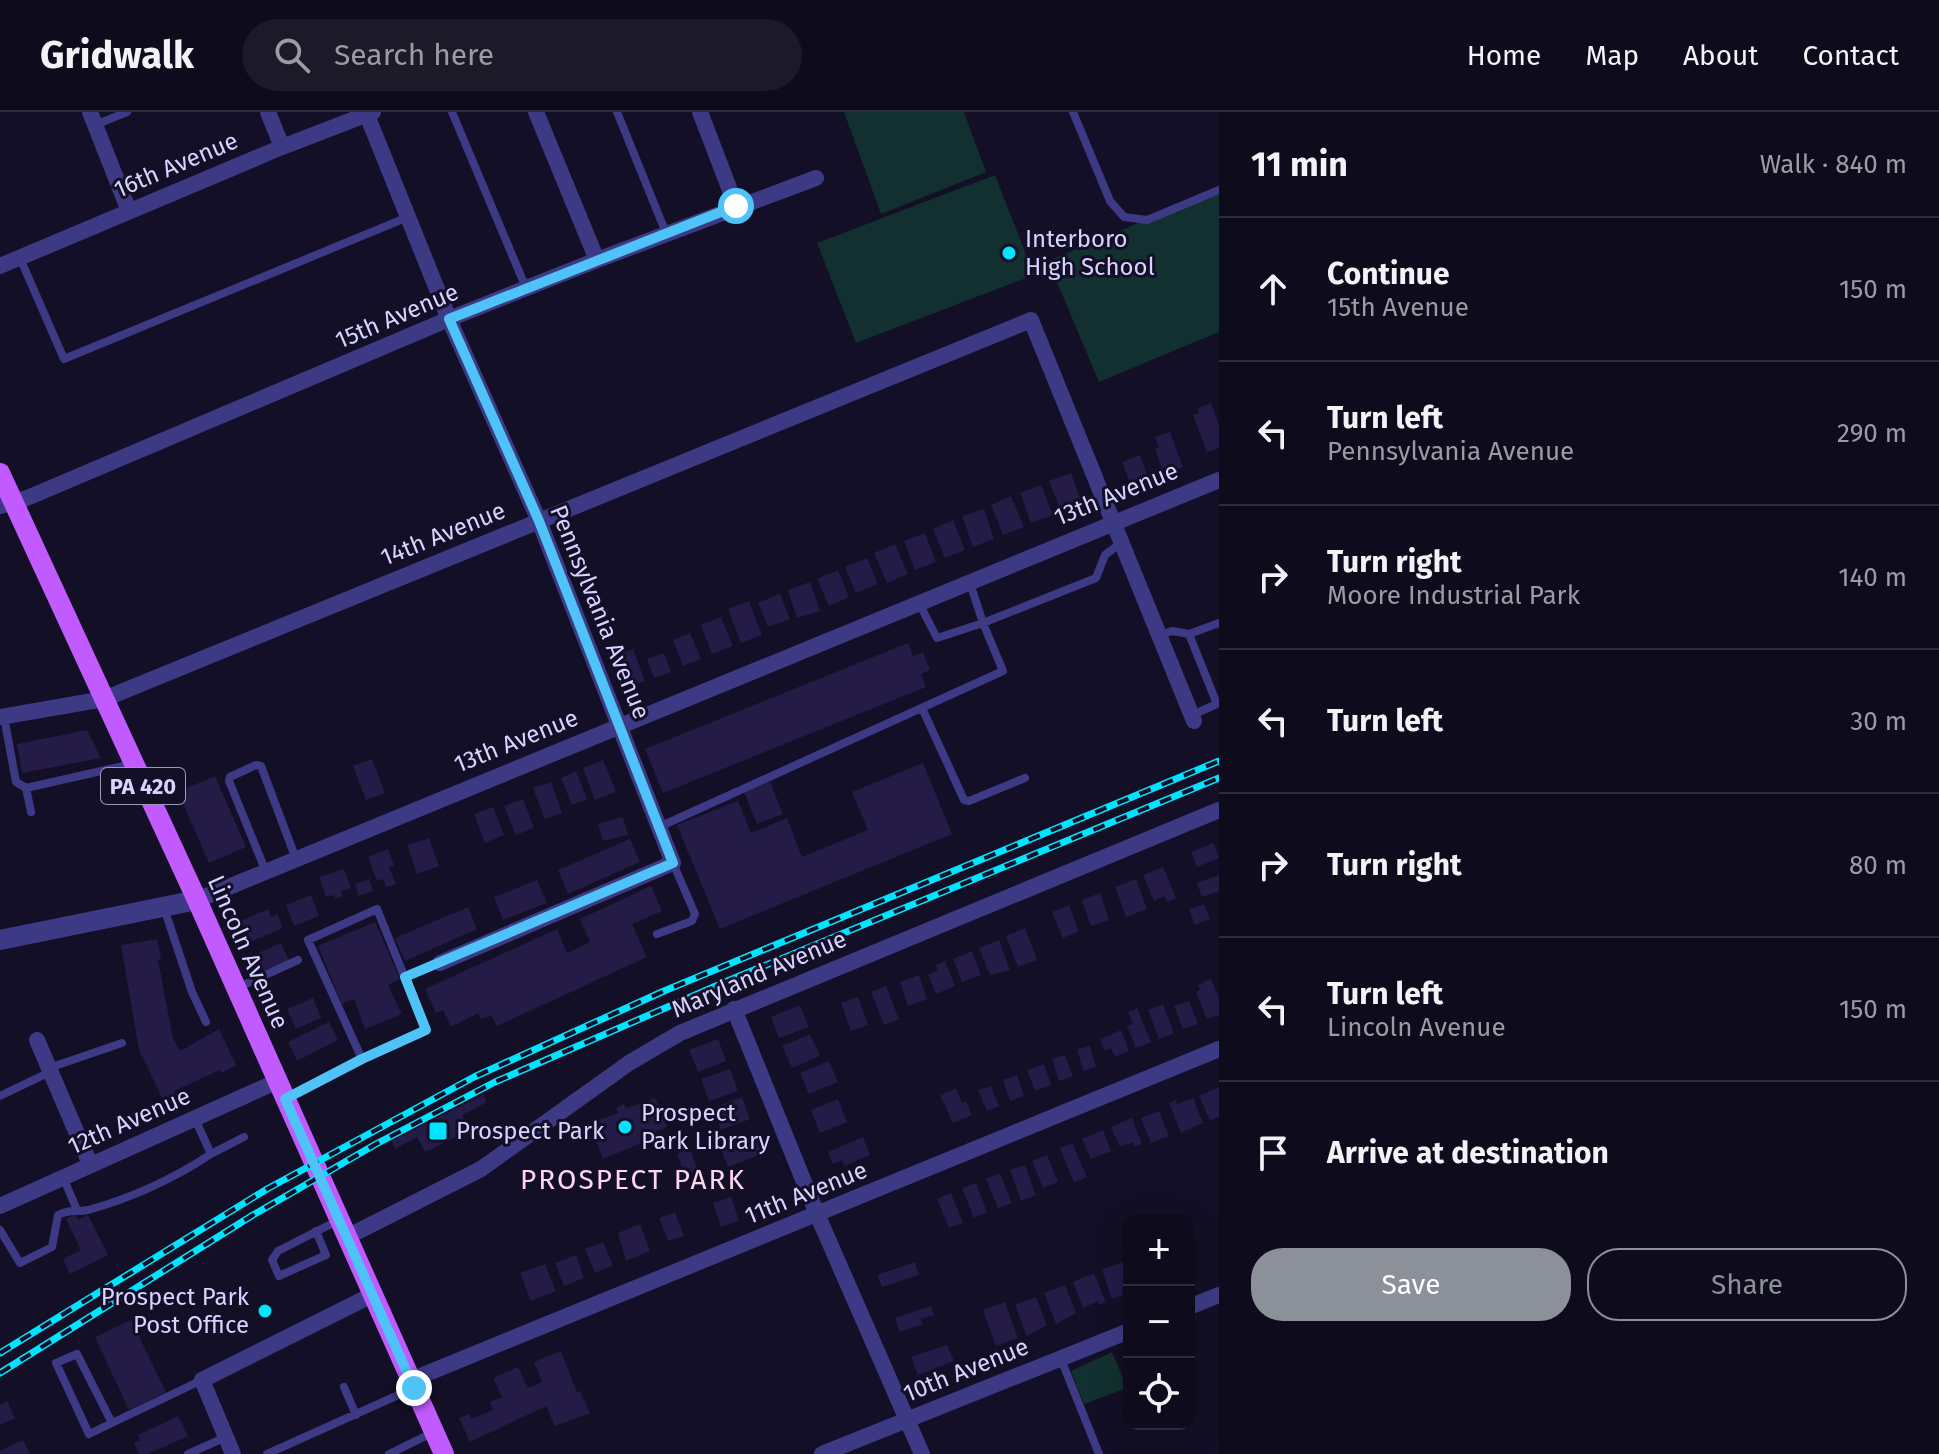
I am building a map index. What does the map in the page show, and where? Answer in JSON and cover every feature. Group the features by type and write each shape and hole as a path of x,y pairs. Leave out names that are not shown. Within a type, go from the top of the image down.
{"main road":[{"name":"Lincoln Avenue","path":"0,473 7,504 104,699 197,900 444,1454"}],"street":[{"path":"268,112 282,147"},
{"path":"536,112 597,260"},
{"path":"700,112 736,206"},
{"name":"16th Avenue","path":"0,266 370,113"},
{"name":"Pennsylvania Avenue","path":"370,113 449,319 539,521 673,863"},
{"path":"93,118 129,211"},
{"name":"15th Avenue","path":"7,504 449,319 736,206 816,178"},
{"name":"14th Avenue","path":"2,717 104,699 1031,320 1113,523"},
{"name":"13th Avenue","path":"0,940 197,900 1219,480"},
{"path":"1113,523 1193,718"},
{"name":"Maryland Avenue","path":"343,1228 481,1169 629,1063 680,1033 1219,810"},
{"path":"440,963 673,863"},
{"path":"734,1009 817,1214 922,1454"},
{"path":"37,1040 90,1164"},
{"name":"11th Avenue","path":"412,1384 1219,1049"},
{"name":"12th Avenue","path":"0,1206 194,1118 282,1090"},
{"path":"233,1454 202,1380 374,1294"},
{"path":"1195,1305 1219,1295"},
{"name":"10th Avenue","path":"822,1454 1123,1333"}],"lane":[{"path":"93,118 127,112"},
{"path":"452,112 526,288"},
{"path":"617,112 666,233"},
{"path":"1073,112 1110,201 1124,217 1147,220 1219,190"},
{"path":"20,257 64,359 408,217"},
{"path":"919,603 937,638 1096,578 1105,555 1121,543"},
{"path":"659,827 1003,671 970,582"},
{"path":"1159,635 1172,631 1189,634 1219,623"},
{"path":"1189,634 1218,704 1193,718"},
{"path":"922,708 964,800 969,801 1025,778"},
{"path":"2,717 16,782 26,788 133,764"},
{"path":"266,872 229,781 230,777 256,765 261,766 296,860"},
{"path":"26,788 31,812"},
{"path":"657,934 692,921 695,914 673,863"},
{"path":"164,907 192,992 206,1022"},
{"path":"282,1090 362,1059 426,1030 377,909 308,940 362,1059"},
{"path":"236,989 298,960"},
{"path":"405,977 440,963"},
{"path":"0,1096 49,1070 122,1043"},
{"path":"194,1118 211,1154"},
{"path":"0,1230 20,1263 52,1247 58,1215 69,1209 84,1211 179,1175 244,1137"},
{"path":"63,1176 77,1210"},
{"path":"316,1231 326,1255 279,1276 272,1260 278,1251 316,1231 343,1228"},
{"path":"112,1423 77,1354 56,1363 89,1434 202,1380"},
{"path":"1060,1358 1099,1454"},
{"path":"267,1454 356,1415 412,1384"},
{"path":"344,1387 356,1415"},
{"path":"389,1454 434,1432"},
{"path":"188,1454 226,1437"}],"green space":[{"path":"844,112 964,112 986,172 881,214"},
{"path":"995,175 1034,275 856,343 817,243"},
{"path":"1219,189 1219,332 1099,382 1048,261"},
{"path":"1112,1352 1123,1378 1123,1389 1084,1404 1071,1371"}],"building":[{"path":"1211,403 1219,425 1219,448 1207,452 1193,415 1199,413 1198,408"},
{"path":"1170,432 1183,467 1164,474 1155,449 1159,448 1155,437"},
{"path":"1140,455 1147,475 1130,482 1122,462"},
{"path":"1071,473 1082,503 1061,511 1049,481"},
{"path":"1041,485 1053,515 1031,523 1020,493"},
{"path":"1011,496 1024,527 1003,535 991,505"},
{"path":"984,509 994,539 973,547 962,516"},
{"path":"953,520 965,550 945,558 933,529"},
{"path":"925,533 936,562 915,570 904,541"},
{"path":"895,544 908,574 887,583 874,553"},
{"path":"867,558 878,584 856,593 845,567"},
{"path":"838,570 849,597 829,606 817,579"},
{"path":"810,582 820,611 797,618 788,590"},
{"path":"780,594 790,619 768,627 758,603"},
{"path":"749,601 762,635 741,643 728,609"},
{"path":"721,617 733,646 712,654 701,625"},
{"path":"690,633 701,659 683,666 673,640"},
{"path":"908,643 913,656 923,652 930,670 921,674 926,687 663,793 645,749"},
{"path":"624,646 626,652 633,649 645,681 627,688 619,666 614,668 608,652"},
{"path":"664,653 671,672 654,678 647,659"},
{"path":"87,730 101,758 22,773 17,744"},
{"path":"372,759 385,793 366,800 353,766"},
{"path":"603,760 616,792 595,800 583,768"},
{"path":"923,763 952,834 720,929 677,825 738,801 751,833 787,818 802,857 868,830 852,792"},
{"path":"576,771 587,799 572,805 561,778"},
{"path":"215,776 246,847 209,863 178,792"},
{"path":"551,782 562,813 545,819 533,788"},
{"path":"770,782 783,814 757,824 744,792"},
{"path":"523,799 534,828 516,835 504,806"},
{"path":"493,807 504,835 485,843 474,814"},
{"path":"623,817 628,835 603,841 598,824"},
{"path":"429,838 439,866 417,874 407,845"},
{"path":"630,839 640,862 568,894 558,870"},
{"path":"1213,843 1219,858 1197,867 1191,852"},
{"path":"388,849 394,865 389,867 396,884 386,887 383,879 377,881 368,857"},
{"path":"1163,867 1176,898 1167,902 1164,896 1154,901 1143,875"},
{"path":"344,869 351,888 341,891 343,896 335,899 334,895 326,897 319,877"},
{"path":"1219,875 1219,891 1202,897 1197,883"},
{"path":"369,879 373,891 358,896 355,884"},
{"path":"1136,879 1147,909 1126,917 1115,887"},
{"path":"537,880 547,903 503,920 494,897"},
{"path":"651,886 662,911 632,924 647,957 497,1026 491,1015 481,1019 478,1013 451,1027 443,1010 436,1013 425,989 557,929 567,953 590,942 580,919"},
{"path":"1100,893 1109,920 1091,926 1082,900"},
{"path":"311,895 319,916 294,926 286,905"},
{"path":"1204,904 1210,919 1195,925 1189,909"},
{"path":"1069,905 1079,931 1063,938 1052,912"},
{"path":"468,907 477,929 405,961 395,938"},
{"path":"268,909 271,917 277,914 283,928 250,942 241,921"},
{"path":"375,922 400,979 388,985 402,1014 365,1029 354,999 342,1004 318,946"},
{"path":"1025,928 1037,960 1018,967 1006,936"},
{"path":"157,939 173,1039 180,1051 219,1029 236,1065 174,1091 175,1094 163,1100 139,1050 121,945"},
{"path":"999,940 1010,970 990,975 979,948"},
{"path":"281,943 289,960 264,971 256,954"},
{"path":"972,951 981,975 962,982 953,959"},
{"path":"945,961 955,986 936,994 928,975 938,970 936,965"},
{"path":"919,975 927,999 908,1006 900,982"},
{"path":"1211,979 1219,999 1219,1015 1207,1019 1196,992 1200,990 1198,985"},
{"path":"886,986 899,1019 884,1025 871,992"},
{"path":"858,997 868,1025 851,1031 841,1003"},
{"path":"313,998 321,1018 296,1029 287,1009"},
{"path":"1189,1001 1198,1024 1183,1029 1174,1006"},
{"path":"1163,1004 1174,1033 1159,1039 1148,1010"},
{"path":"800,1005 809,1027 779,1038 771,1017"},
{"path":"1137,1008 1151,1042 1136,1048 1127,1026 1133,1024 1128,1012"},
{"path":"329,1022 338,1040 297,1061 288,1042"},
{"path":"1121,1030 1129,1051 1115,1057 1111,1048 1105,1051 1100,1039"},
{"path":"810,1034 820,1056 792,1068 782,1046"},
{"path":"718,1039 726,1061 698,1072 689,1050"},
{"path":"1090,1046 1096,1067 1083,1071 1077,1049"},
{"path":"1065,1055 1073,1076 1059,1081 1052,1059"},
{"path":"829,1061 838,1082 809,1094 800,1073"},
{"path":"1044,1064 1051,1085 1035,1091 1027,1070"},
{"path":"730,1069 738,1091 709,1101 701,1079"},
{"path":"1017,1075 1024,1096 1010,1101 1003,1080"},
{"path":"991,1086 999,1106 987,1111 978,1090"},
{"path":"1219,1087 1219,1117 1210,1120 1199,1096"},
{"path":"956,1088 962,1103 966,1101 972,1115 953,1123 940,1095"},
{"path":"483,1095 487,1102 462,1115 470,1130 425,1152 417,1137 395,1149 392,1141"},
{"path":"742,1097 750,1119 721,1130 713,1108"},
{"path":"655,1098 667,1127 652,1133 654,1138 603,1159 589,1124 618,1113 616,1108 624,1104 626,1108"},
{"path":"1193,1098 1203,1123 1181,1133 1169,1103 1176,1100 1177,1104"},
{"path":"838,1099 847,1122 820,1133 811,1110"},
{"path":"1159,1111 1169,1136 1151,1143 1141,1118"},
{"path":"1132,1118 1142,1144 1134,1147 1133,1142 1120,1147 1111,1127"},
{"path":"1103,1130 1111,1151 1091,1159 1082,1139"},
{"path":"756,1133 764,1153 728,1167 720,1147"},
{"path":"863,1137 870,1155 844,1166 842,1160 833,1164 828,1152"},
{"path":"1072,1143 1087,1177 1074,1183 1060,1148"},
{"path":"690,1149 701,1179 688,1184 677,1154"},
{"path":"1047,1155 1058,1182 1043,1188 1032,1161"},
{"path":"1025,1165 1036,1195 1021,1201 1010,1170"},
{"path":"1000,1173 1012,1203 998,1208 986,1179"},
{"path":"976,1183 987,1212 974,1218 962,1188"},
{"path":"951,1193 963,1223 949,1228 937,1199"},
{"path":"731,1197 739,1220 721,1227 713,1203"},
{"path":"675,1212 684,1236 668,1241 659,1218"},
{"path":"75,1214 78,1220 88,1215 108,1255 70,1274 63,1259 81,1250 66,1219"},
{"path":"640,1224 650,1251 626,1261 618,1233"},
{"path":"603,1242 613,1265 595,1273 585,1249"},
{"path":"576,1255 584,1278 564,1286 555,1263"},
{"path":"915,1262 919,1275 882,1287 877,1275"},
{"path":"1123,1262 1123,1295 1112,1299 1102,1269"},
{"path":"545,1264 556,1291 531,1301 520,1273"},
{"path":"1094,1273 1106,1302 1099,1305 1098,1301 1083,1308 1073,1282"},
{"path":"1065,1285 1076,1313 1056,1324 1044,1293"},
{"path":"1036,1297 1047,1325 1027,1336 1015,1305"},
{"path":"1005,1302 1018,1338 996,1346 983,1310"},
{"path":"931,1306 934,1315 921,1319 923,1324 900,1332 895,1318"},
{"path":"131,1320 166,1392 129,1410 95,1337"},
{"path":"947,1345 954,1361 918,1375 911,1357"},
{"path":"561,1351 577,1392 580,1391 590,1413 555,1426 546,1406 470,1442 459,1418 469,1414 471,1419 493,1410 490,1402 502,1397 493,1378 518,1367 528,1388 542,1382 534,1362"},
{"path":"7,1401 15,1418 0,1425 0,1405"},
{"path":"178,1416 188,1436 148,1454 139,1454 134,1443 140,1441 138,1435"},
{"path":"23,1440 30,1454 0,1454 0,1451"}],"railway":[{"path":"0,1353 267,1189 474,1077 664,991 1219,761"},
{"path":"0,1373 253,1215 376,1144 495,1082 725,982 1219,778"}],"place":[{"name":"Interboro High School","path":"1009,253"},
{"name":"Prospect Park Library","path":"625,1127"},
{"name":"Prospect Park","path":"438,1131"},
{"name":"Prospect Park Post Office","path":"265,1311"}],"district":[{"name":"PROSPECT PARK","path":"633,1179"}],"route":[{"path":"414,1388 285,1099 426,1030 405,977 673,863 539,521 449,319 736,206"}]}
